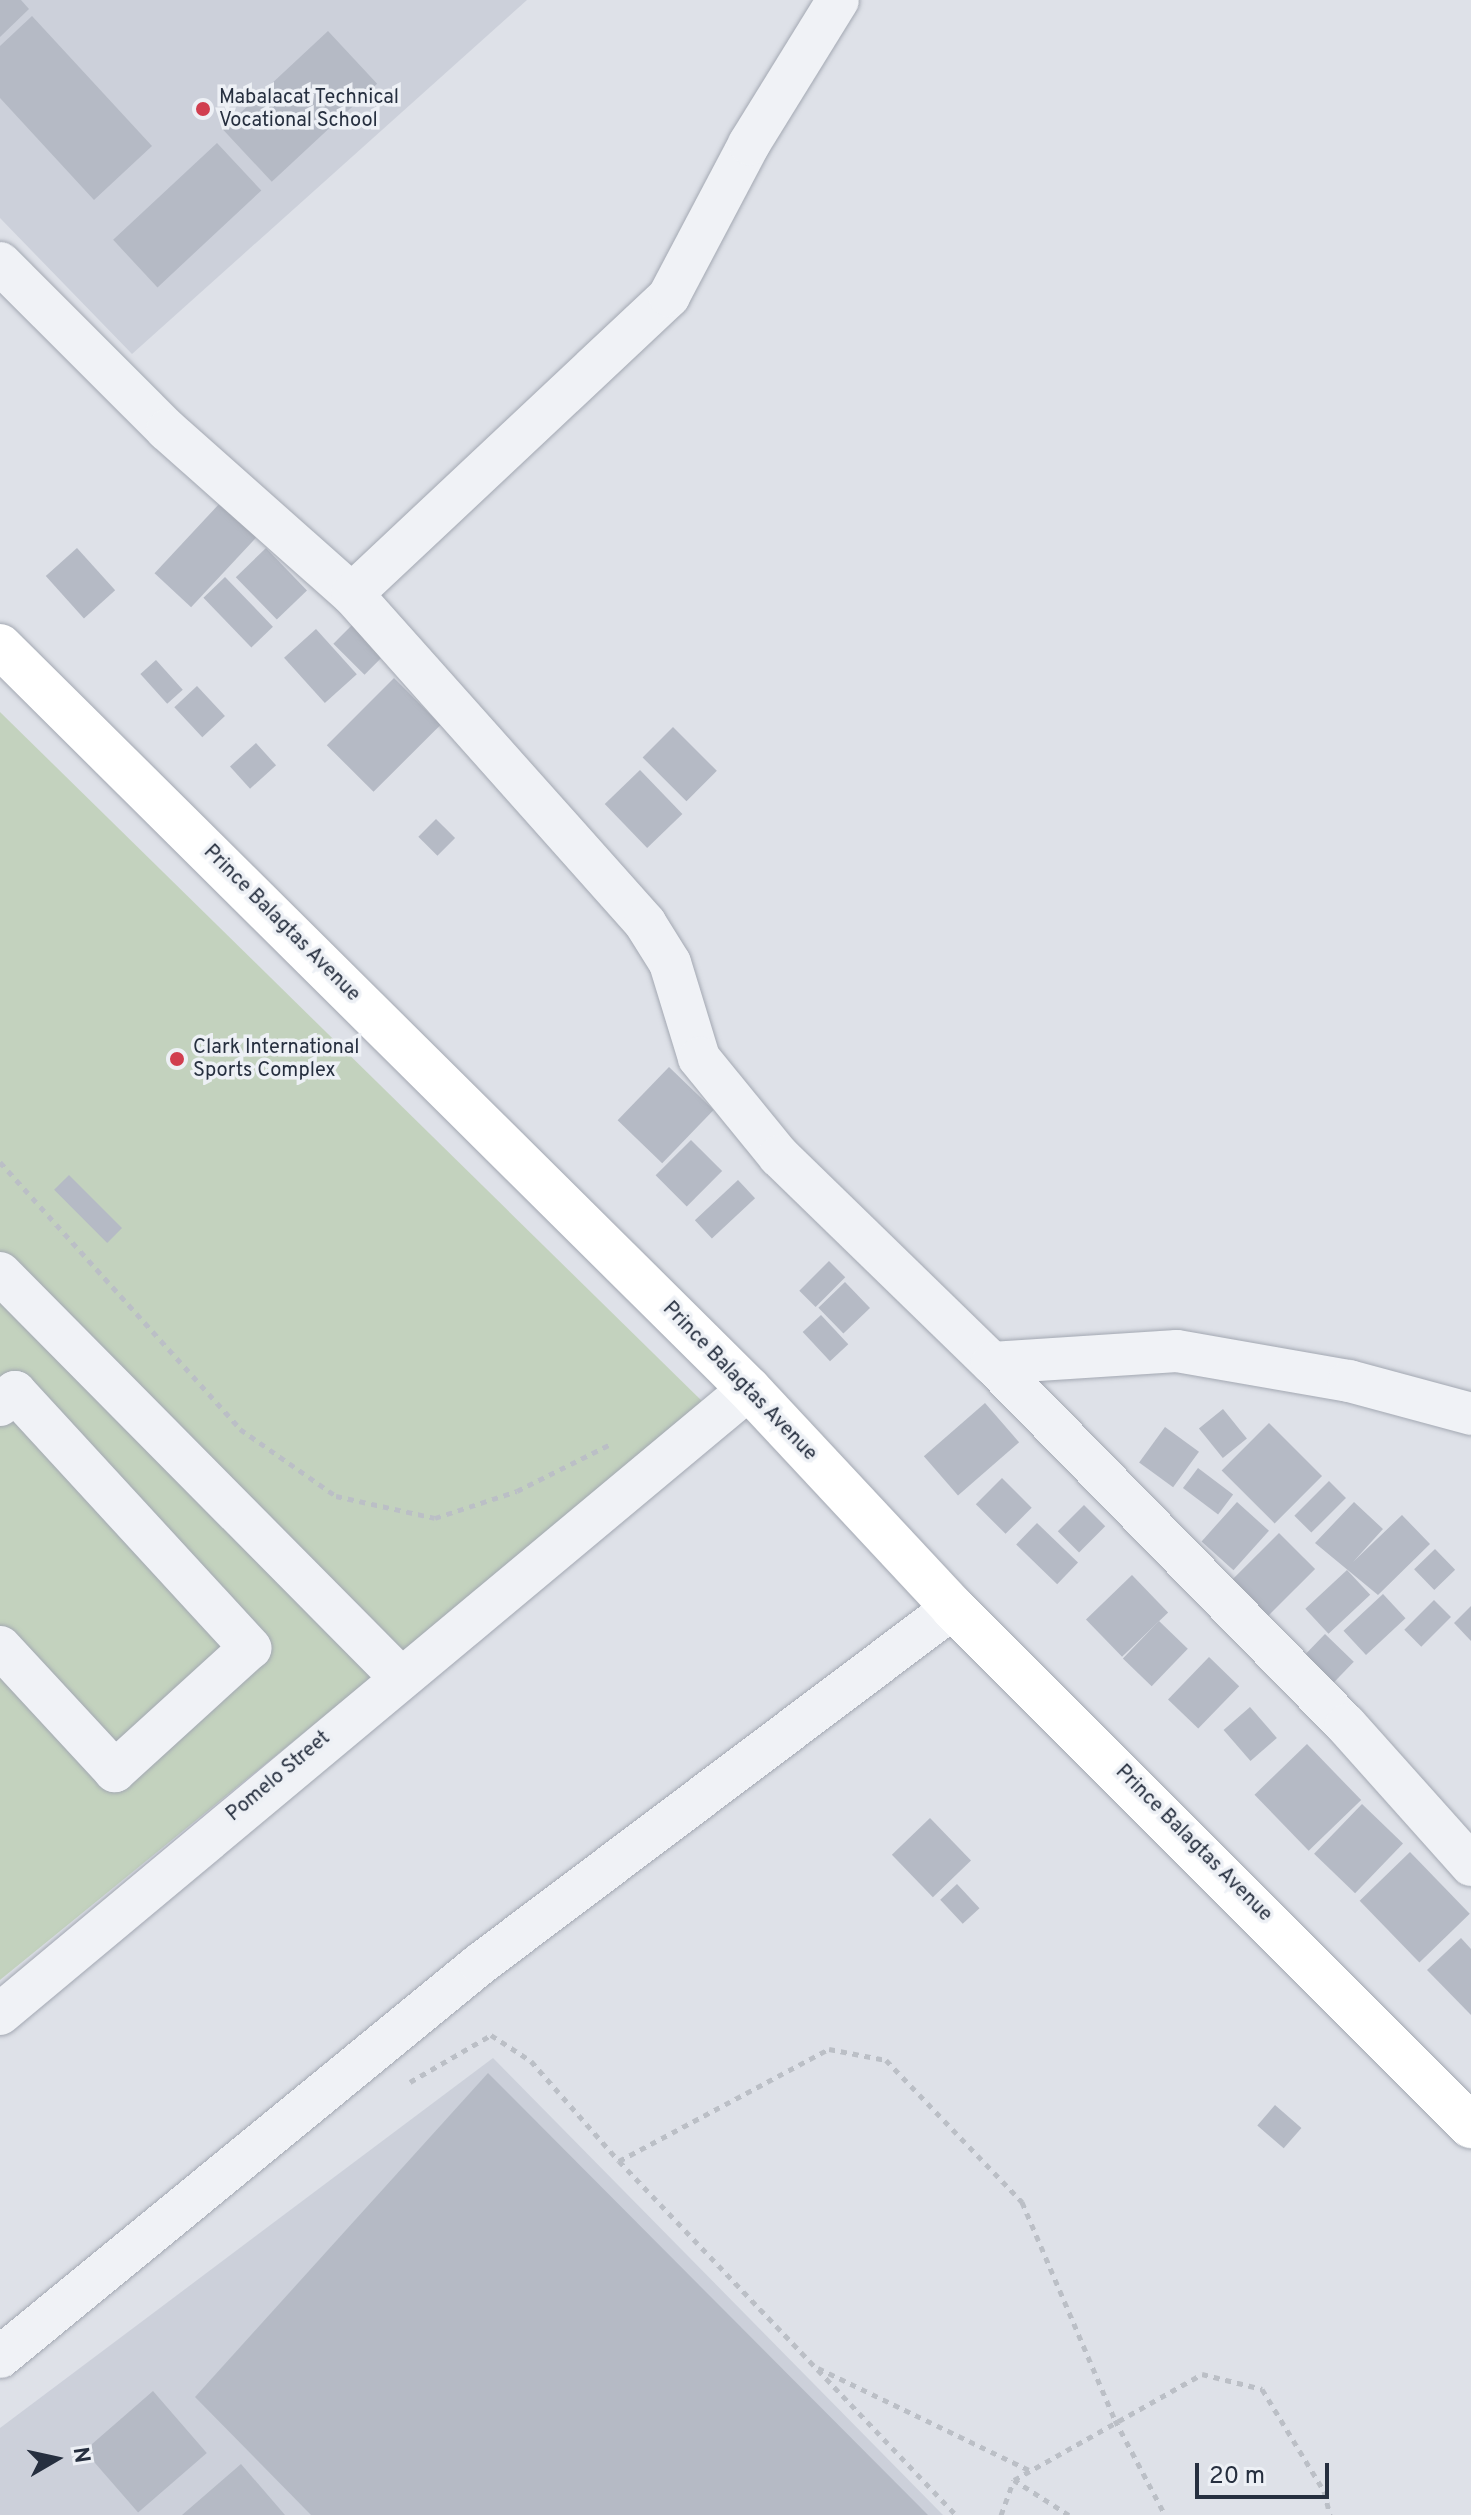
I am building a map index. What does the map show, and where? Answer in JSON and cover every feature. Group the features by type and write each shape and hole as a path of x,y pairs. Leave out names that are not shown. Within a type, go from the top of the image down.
{"main road":[{"name":"Prince Balagtas Avenue","path":"0,646 749,1389 953,1608 1471,2126"}],"street":[{"path":"352,594 669,296 749,144 838,0"},
{"path":"0,263 167,430 352,594 645,923 670,963 699,1058 779,1156 992,1363 1346,1725 1471,1865"},
{"path":"0,1273 399,1676"},
{"path":"992,1363 1177,1351 1349,1381 1471,1414"},
{"name":"Pomelo Street","path":"0,2014 399,1676 563,1546 749,1389"},
{"path":"0,1405 15,1392 250,1648 115,1771 0,1647"},
{"path":"0,2357 480,1964 953,1608"}],"path":[{"path":"0,1162 240,1429 336,1496 435,1518 517,1491 624,1440"},
{"path":"403,2086 491,2035 531,2061 619,2161 956,2515"},
{"path":"619,2161 829,2049 886,2060 1022,2202 1115,2420 1165,2515"},
{"path":"814,2366 1030,2471"},
{"path":"1001,2515 1014,2480 1115,2420 1202,2374 1262,2389 1324,2491 1330,2515"},
{"path":"1014,2480 1069,2515"}],"shaded area":[{"name":"Mabalacat Technical Vocational School","path":"0,0 527,0 132,354 0,218"},
{"path":"493,2058 943,2515 0,2515 0,2428"}],"green space":[{"name":"Clark International Sports Complex","path":"0,712 706,1405 0,1980"}],"building":[{"path":"0,0 21,0 29,9 0,37"},
{"path":"32,16 152,146 94,200 0,98 0,46"},
{"path":"328,31 377,84 272,182 223,129"},
{"path":"217,143 261,191 157,287 113,240"},
{"path":"220,503 257,537 191,607 155,573"},
{"path":"77,548 115,590 84,618 46,576"},
{"path":"266,548 307,590 277,620 236,577"},
{"path":"225,577 273,627 251,647 203,598"},
{"path":"356,621 387,652 364,675 333,644"},
{"path":"316,629 357,674 325,703 284,658"},
{"path":"156,660 183,690 167,704 140,674"},
{"path":"394,678 441,725 373,792 327,745"},
{"path":"197,686 225,716 202,737 174,707"},
{"path":"673,727 717,771 686,801 643,757"},
{"path":"256,743 276,765 250,789 230,766"},
{"path":"640,770 682,814 647,848 605,804"},
{"path":"436,819 455,838 437,856 418,837"},
{"path":"669,1067 714,1110 662,1163 618,1120"},
{"path":"691,1140 722,1171 687,1206 656,1175"},
{"path":"69,1175 122,1228 107,1243 54,1190"},
{"path":"738,1180 755,1198 712,1239 695,1220"},
{"path":"829,1261 845,1277 816,1307 799,1291"},
{"path":"845,1282 870,1308 843,1334 818,1308"},
{"path":"821,1315 848,1344 830,1361 803,1332"},
{"path":"985,1403 1019,1442 958,1495 924,1456"},
{"path":"1223,1409 1247,1439 1223,1458 1199,1429"},
{"path":"1269,1423 1322,1476 1275,1523 1222,1470"},
{"path":"1165,1427 1199,1452 1173,1487 1139,1463"},
{"path":"1198,1468 1233,1494 1218,1514 1183,1488"},
{"path":"1002,1478 1032,1508 1006,1534 976,1504"},
{"path":"1329,1481 1346,1498 1311,1533 1294,1516"},
{"path":"1237,1502 1269,1531 1233,1570 1202,1541"},
{"path":"1354,1502 1383,1529 1353,1562 1402,1515 1430,1544 1378,1595 1315,1543"},
{"path":"1084,1505 1105,1526 1079,1552 1058,1531"},
{"path":"1037,1523 1078,1563 1057,1584 1016,1545"},
{"path":"1279,1533 1315,1569 1267,1617 1231,1581"},
{"path":"1435,1549 1455,1570 1434,1590 1414,1569"},
{"path":"1347,1570 1370,1595 1329,1634 1305,1609"},
{"path":"1132,1575 1168,1612 1122,1657 1086,1619"},
{"path":"1383,1594 1406,1618 1366,1655 1344,1631"},
{"path":"1434,1600 1451,1617 1421,1647 1404,1630"},
{"path":"1471,1606 1471,1641 1454,1623"},
{"path":"1159,1621 1188,1649 1152,1686 1123,1658"},
{"path":"1325,1634 1354,1662 1325,1692 1296,1664"},
{"path":"1209,1657 1239,1686 1198,1729 1168,1699"},
{"path":"1250,1707 1277,1738 1250,1761 1224,1730"},
{"path":"1307,1744 1361,1800 1309,1851 1254,1795"},
{"path":"1362,1804 1403,1844 1355,1893 1314,1854"},
{"path":"930,1818 971,1860 933,1897 892,1855"},
{"path":"1410,1852 1470,1914 1419,1962 1360,1901"},
{"path":"957,1884 980,1908 963,1924 940,1900"},
{"path":"1461,1938 1471,1949 1471,2015 1427,1970"},
{"path":"488,2073 928,2515 311,2515 195,2397"},
{"path":"1275,2105 1301,2128 1284,2148 1257,2125"},
{"path":"153,2391 207,2453 138,2513 84,2451"},
{"path":"241,2464 285,2515 182,2515"}],"place":[{"name":"Mabalacat Technical Vocational School","path":"203,109"},
{"name":"Clark International Sports Complex","path":"177,1059"}]}
